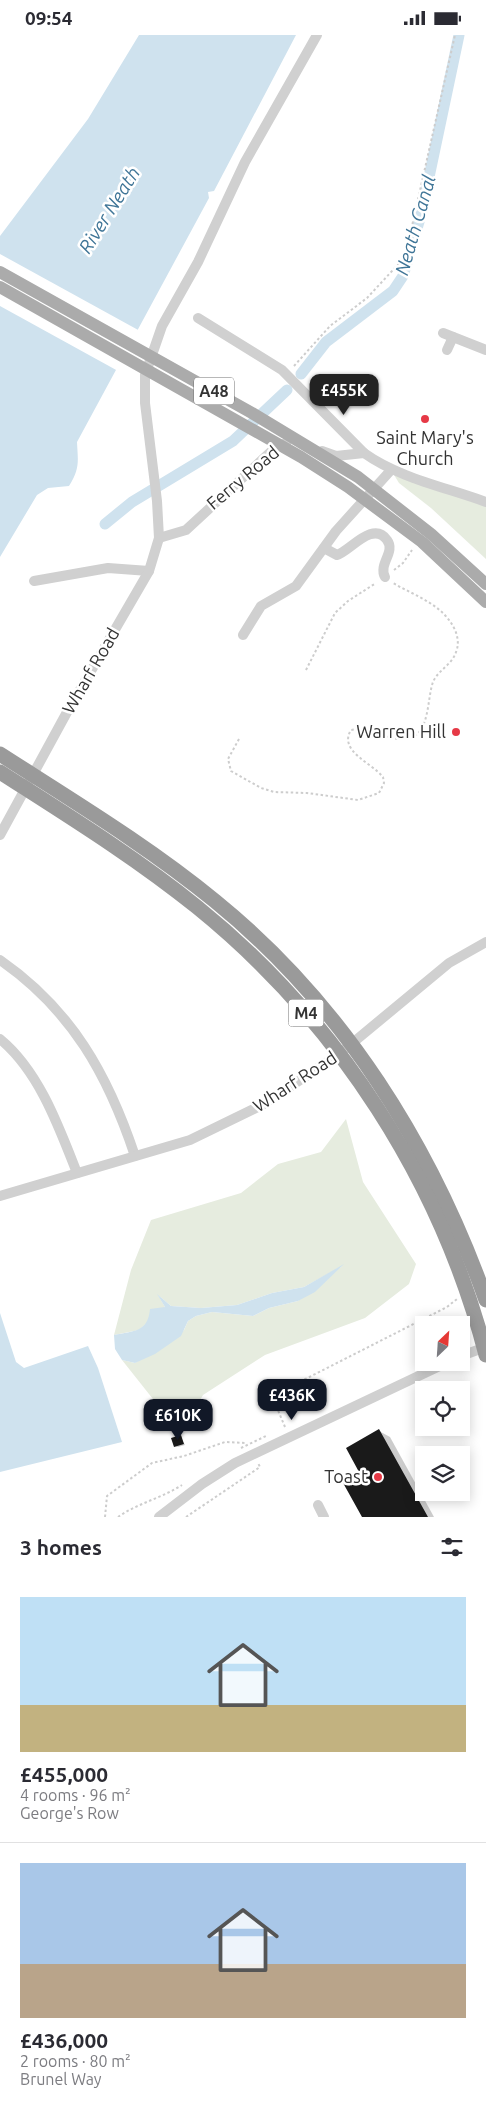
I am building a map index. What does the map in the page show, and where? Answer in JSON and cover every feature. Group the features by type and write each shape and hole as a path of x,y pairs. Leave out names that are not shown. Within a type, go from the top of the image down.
{"highway":[{"name":"M4","path":"0,753 104,821 186,878 244,927 292,973 332,1019 368,1066 414,1139 459,1230 486,1300"},
{"name":"M4","path":"0,772 118,849 172,887 247,950 309,1017 363,1087 412,1166 456,1263 486,1355"}],"main road":[{"name":"A48","path":"0,272 308,446 358,477 415,529 486,602"},
{"name":"A48","path":"0,287 301,457 415,529 486,584"}],"street":[{"name":"Wharf Road","path":"0,835 66,714 149,571 159,538 158,501 145,403 145,375 154,345 198,262 245,162 317,35"},
{"path":"198,318 287,374 364,453 391,470 486,501"},
{"path":"447,350 448,335 486,349"},
{"name":"Ferry Road","path":"159,538 186,530 275,448 288,442 336,455 364,453"},
{"path":"243,635 260,606 296,586 336,531 391,470"},
{"path":"324,548 337,555 344,553 368,535 378,534 384,536 389,543 389,551 383,566 385,577"},
{"path":"34,581 108,568 149,571"},
{"name":"Wharf Road","path":"0,1195 190,1140 262,1105 338,1055 449,963 486,942"},
{"path":"0,960 12,968 55,1009 89,1052 111,1091 135,1156"},
{"path":"0,1039 32,1077 56,1120 77,1173"},
{"path":"470,1353 486,1347"},
{"path":"160,1517 202,1484 253,1454 429,1371"},
{"path":"318,1505 324,1517"}],"path":[{"path":"287,374 330,326 368,297 405,257 455,35"},
{"path":"306,670 335,613 348,601 403,563 412,550"},
{"path":"239,739 228,759 231,771 262,789 274,792 307,793 358,800 374,796 382,789 384,777 354,753 349,747 347,735 351,730 357,729 399,739 410,738 420,731 425,719 433,682 453,659 458,641 455,631 442,611 385,577"},
{"path":"286,1428 272,1396 447,1307 460,1297"},
{"path":"105,1517 107,1496 152,1463 184,1456 225,1442 249,1443 260,1467 186,1517"}],"shaded area":[{"path":"391,470 486,502 486,559 431,508 399,483"},
{"path":"346,1119 363,1182 416,1264 409,1284 365,1318 265,1355 203,1395 192,1414 168,1418 122,1360 135,1363 184,1330 188,1321 196,1316 212,1312 253,1316 269,1308 298,1301 342,1266 304,1287 272,1293 237,1305 201,1308 171,1306 158,1295 165,1307 139,1330 114,1335 131,1270 151,1220 241,1193 278,1164 321,1152"}],"water":[{"name":"River Neath","path":"139,35 296,35 214,191 208,192 209,198 77,442 77,465 73,480 69,486 48,488 37,495 0,557 0,236 88,119"},
{"path":"344,1264 315,1292 298,1301 269,1308 253,1316 212,1312 196,1316 188,1321 181,1336 155,1354 135,1363 122,1360 115,1349 114,1335 139,1329 149,1317 150,1309 165,1307 157,1294 171,1306 201,1308 237,1305 272,1293 304,1287"},
{"path":"0,1313 16,1362 24,1368 88,1346 98,1368 122,1442 0,1472"}],"pier":[{"path":"0,254 140,331 118,371 0,306"}],"building":[{"name":"Toast","path":"379,1429 415,1494 415,1501 419,1501 428,1517 362,1517 342,1481 359,1472 346,1448"},
{"path":"181,1435 184,1444 174,1447 171,1438"}],"waterway":[{"name":"Neath Canal","path":"301,374 326,342 393,291 403,276 421,215 459,35"},
{"name":"Neath Canal","path":"105,524 132,502 233,441 287,390"}],"place":[{"name":"Saint Mary's Church","path":"425,419"},
{"name":"Warren Hill","path":"456,732"},
{"name":"Toast","path":"378,1477"}]}
